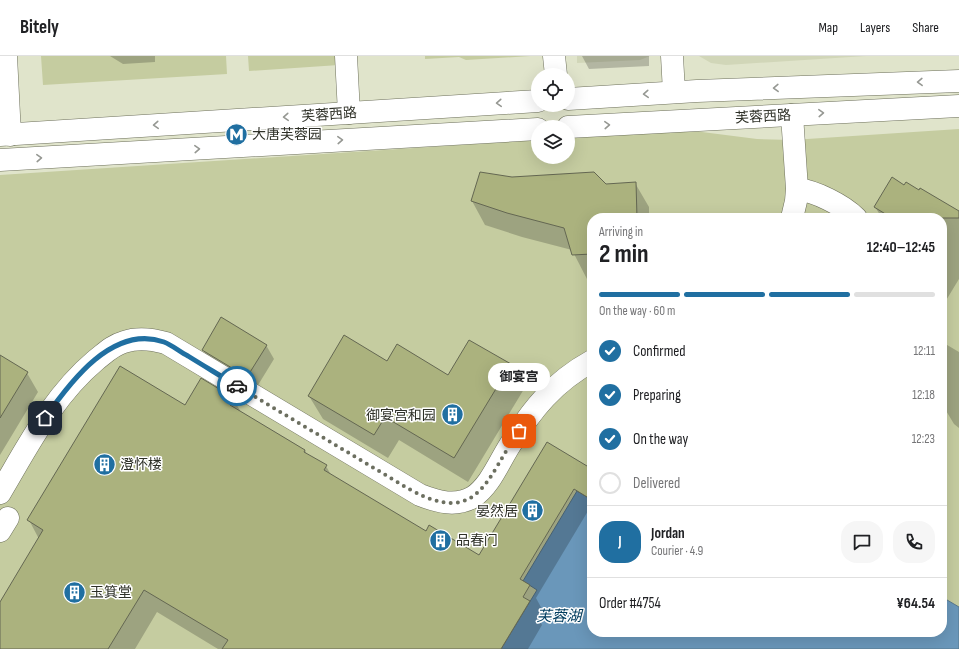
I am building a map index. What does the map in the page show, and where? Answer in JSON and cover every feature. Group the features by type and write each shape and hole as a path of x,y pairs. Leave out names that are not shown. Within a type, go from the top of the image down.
{"main road":[{"path":"5,135 6,56"},
{"path":"346,56 349,113"},
{"path":"554,56 555,68"},
{"path":"672,56 674,92"},
{"name":"芙蓉西路","path":"575,99 674,92 959,81"},
{"name":"芙蓉西路","path":"5,135 531,101"},
{"name":"芙蓉西路","path":"575,127 959,106"},
{"path":"792,115 797,189 793,213"},
{"name":"芙蓉西路","path":"0,160 531,129"},
{"path":"797,189 812,192 849,213"},
{"path":"0,493 45,418 71,384 112,347 136,339 146,339 166,343 420,495 433,500 454,503 473,497 482,489 510,444 550,390 566,377 587,364"}],"shaded area":[{"path":"41,56 226,56 227,74 43,85"},
{"path":"248,56 338,56 339,65 249,71"},
{"path":"425,56 530,56 466,60 459,57 425,59"},
{"path":"577,56 650,56 640,60 577,63"},
{"path":"699,56 866,56 726,65 711,63"},
{"name":"大唐芙蓉园","path":"959,129 959,649 0,649 0,175 531,140 531,164 575,164 575,138 680,131 702,132 757,139 792,140"}],"water":[{"name":"芙蓉湖","path":"577,491 587,497 587,637 947,637 947,600 959,607 959,649 501,649 537,590 523,581"}],"building":[{"path":"480,172 512,177 594,172 606,184 636,182 637,213 587,213 587,254 572,255 564,228 507,213 471,201"},
{"path":"892,177 904,185 906,182 919,190 920,188 959,211 959,218 947,218 947,213 884,213 874,207"},
{"path":"221,317 267,345 247,377 202,350"},
{"name":"御宴宫和园","path":"344,335 387,361 397,344 448,375 469,340 511,364 454,458 385,417 374,435 308,396"},
{"path":"0,355 28,372 0,418"},
{"path":"120,366 185,405 201,378 234,398 230,405 327,465 324,470 426,531 429,525 479,555 547,442 587,466 587,497 574,489 520,579 530,585 523,597 530,601 501,649 222,649 228,640 144,590 108,649 0,649 0,602 43,530 27,520"}],"way so far":[{"path":"237,386 409,489 433,500 444,502 454,503 464,501 473,497 482,489 519,431"}],"place":[{"name":"大唐芙蓉园","path":"237,134"},
{"name":"御宴宫和园","path":"452,415"},
{"name":"御宴宫","path":"519,431"},
{"name":"澄怀楼","path":"105,464"},
{"name":"晏然居","path":"533,511"},
{"name":"品春门","path":"441,540"},
{"name":"玉箕堂","path":"75,592"}],"route":[{"path":"45,418 57,400 86,369 112,347 136,339 156,340 166,343 237,386"}]}
